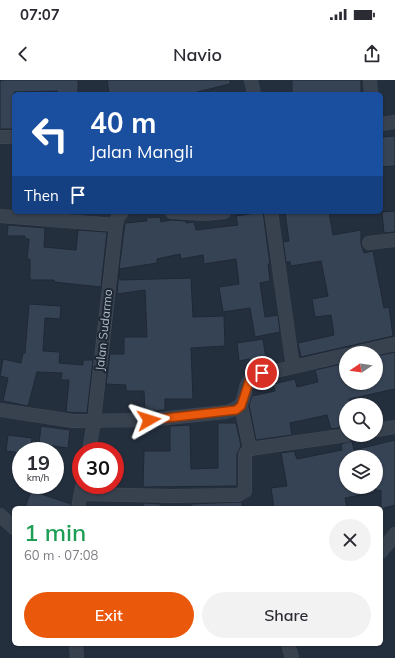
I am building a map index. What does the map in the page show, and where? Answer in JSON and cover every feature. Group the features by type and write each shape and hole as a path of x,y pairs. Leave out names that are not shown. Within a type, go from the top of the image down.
{"street":[{"path":"252,80 254,92"},
{"path":"370,80 371,92"},
{"path":"383,124 395,122"},
{"path":"0,137 12,137"},
{"name":"Jalan Sudarmo","path":"90,442 116,224 120,214"},
{"path":"271,214 293,367"},
{"path":"0,216 116,224"},
{"path":"369,243 395,240"},
{"path":"383,347 395,344"},
{"path":"250,449 241,406 248,383 254,376 339,357"},
{"path":"0,410 56,420 94,421 149,420 225,412 236,410 241,406"},
{"path":"383,429 395,427"},
{"path":"124,493 173,496 242,494 246,486 245,454 250,449 339,436"},
{"path":"78,506 81,494"},
{"path":"0,515 12,526"},
{"path":"383,549 395,534"},
{"path":"76,646 77,658"},
{"path":"289,646 292,658"}],"building":[{"path":"78,80 78,92 12,92 12,129 0,129 0,81"},
{"path":"107,80 230,80 230,84 197,92 109,92"},
{"path":"292,80 361,80 361,92 292,92"},
{"path":"395,136 395,166 383,167 383,137"},
{"path":"395,211 395,232 384,233 383,212"},
{"path":"263,214 270,264 268,264 270,281 260,283 265,317 278,315 280,332 255,337 250,308 223,312 219,287 239,284 236,259 204,264 203,255 181,259 180,254 157,259 157,263 119,269 125,223 147,221 146,218 160,217 161,222 171,220 185,221 186,223 194,222 196,230 238,225 236,216"},
{"path":"285,214 329,214 333,235 361,230 361,244 364,253 373,251 384,308 389,307 393,336 349,346 339,346 339,348 301,357 298,343 334,335 331,315 315,317 312,299 328,296 321,261 291,266 290,262 286,262 283,242 289,241"},
{"path":"8,225 45,228 44,247 76,250 78,230 107,232 101,287 54,282 54,280 30,280 30,259 27,259 29,239 25,239 25,236 7,236"},
{"path":"119,270 120,280 191,278 193,317 224,316 225,346 191,348 193,399 165,399 165,410 145,412 144,391 126,391 126,385 106,384 110,354 124,354 124,337 147,337 145,290 117,294"},
{"path":"29,304 61,306 60,319 45,318 43,351 60,352 59,363 83,365 83,360 93,360 87,413 66,412 69,380 61,380 62,373 37,372 28,406 3,401 8,378 0,376 3,359 21,363 23,353 25,353"},
{"path":"263,339 267,365 250,369 249,359 239,361 237,343"},
{"path":"395,352 395,389 354,398 339,398 339,428 331,429 327,415 290,423 292,435 256,440 249,405 252,396 275,391 273,384 295,379 297,387 318,382 315,370 339,365 339,390 383,390 383,355"},
{"path":"218,423 236,423 241,446 237,454 237,486 143,487 144,451 170,451 170,426 190,425 191,469 218,468"},
{"path":"41,426 70,430 68,448 64,447 64,442 39,442"},
{"path":"8,435 32,438 32,442 12,442 12,452 6,451"},
{"path":"395,440 395,505 383,508 383,506 381,506 381,494 383,494 383,450 354,450"},
{"path":"352,442 354,450 342,450 341,444"},
{"path":"294,451 297,459 339,451 339,494 365,494 345,498 347,506 274,506 271,488 287,486 281,453"},
{"path":"30,494 41,494 71,504 70,506 26,506"},
{"path":"242,502 242,506 191,506 191,504"},
{"path":"143,503 161,504 161,506 143,506"}],"route":[{"path":"149,420 236,410 241,406 250,379 262,373"}]}
